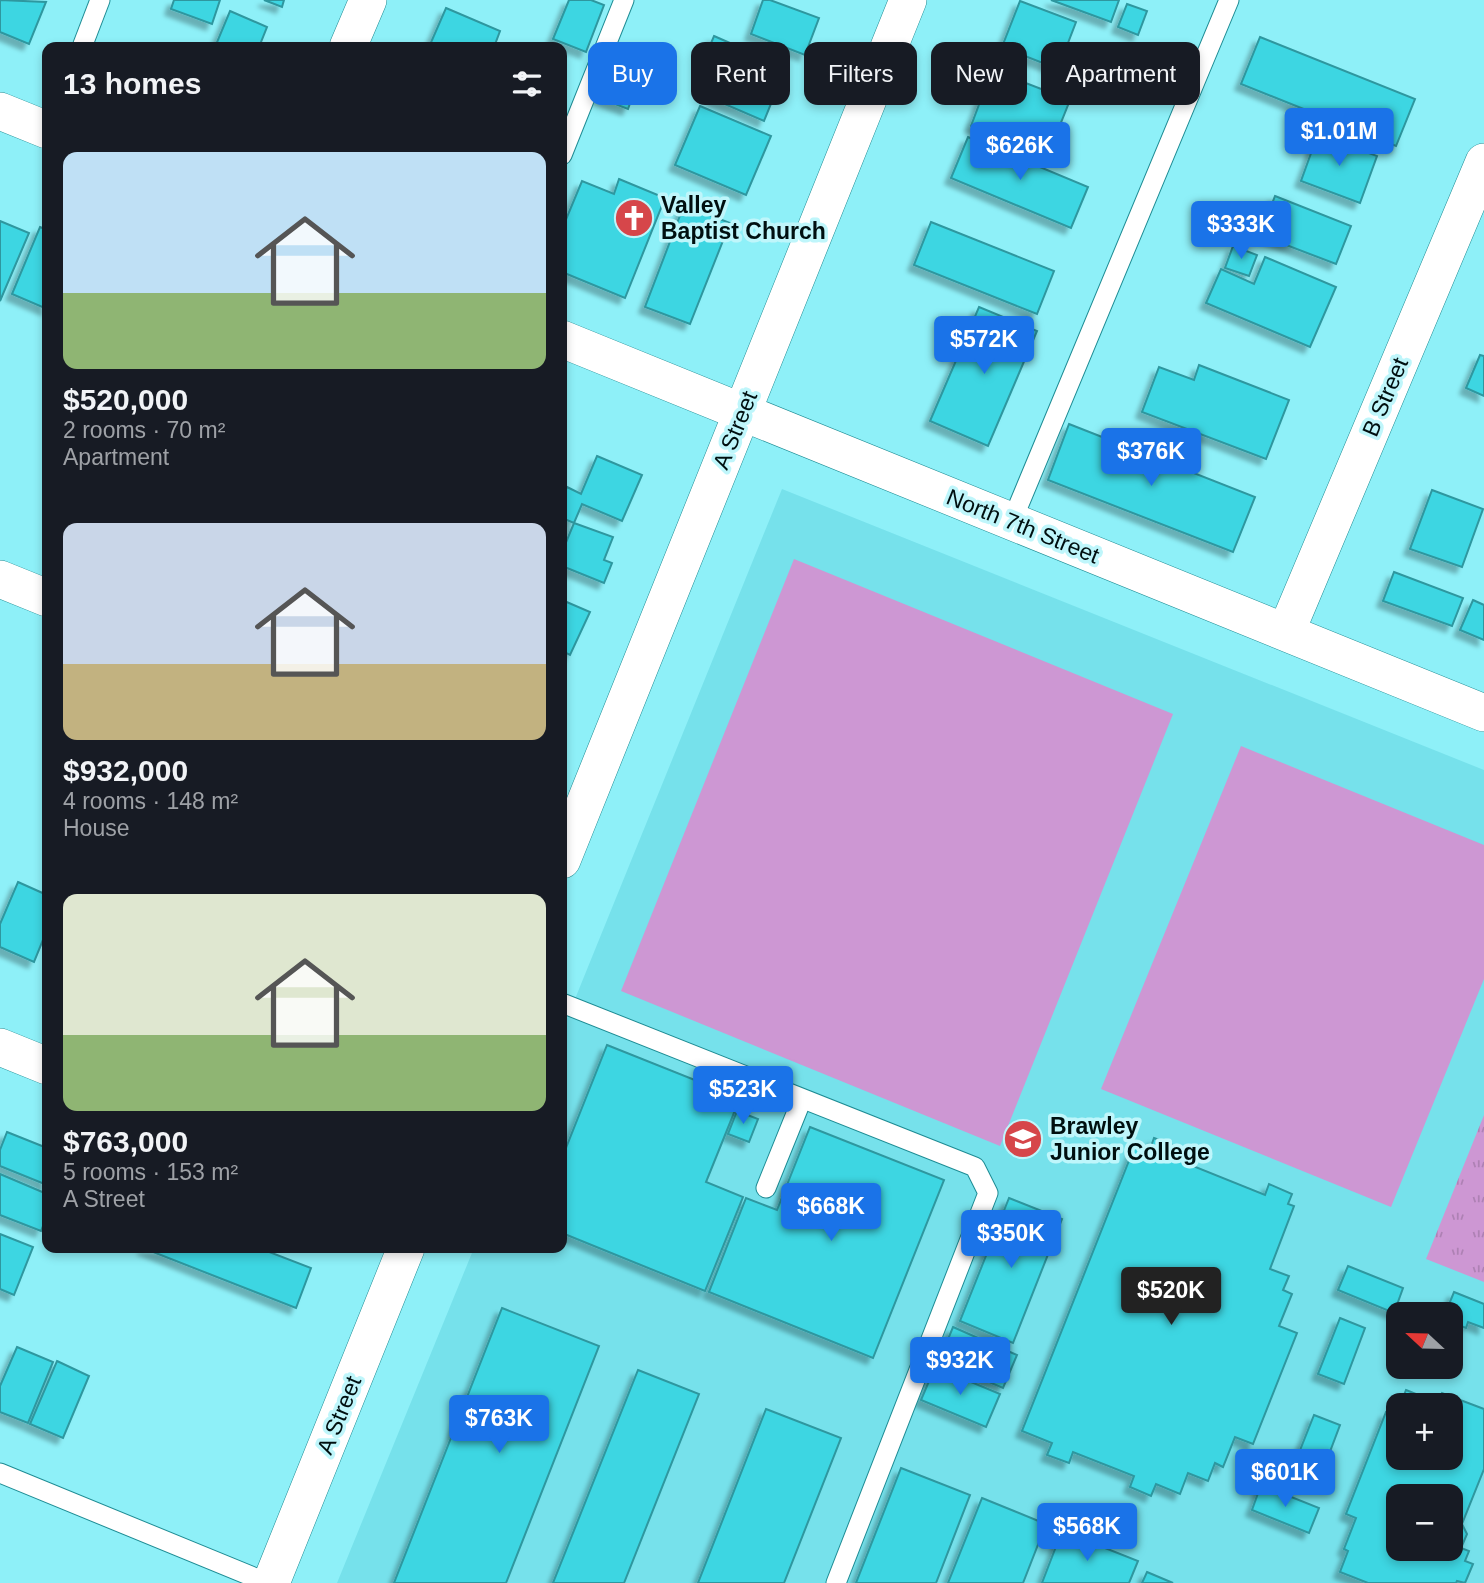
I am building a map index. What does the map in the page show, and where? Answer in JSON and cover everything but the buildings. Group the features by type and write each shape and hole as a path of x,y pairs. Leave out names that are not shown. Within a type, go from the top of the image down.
{"street":[{"path":"350,42 368,0"},
{"name":"A Street","path":"567,848 908,0"},
{"path":"0,111 42,128"},
{"name":"B Street","path":"1286,632 1484,162"},
{"name":"North 7th Street","path":"567,341 1484,713"},
{"path":"0,579 42,596"},
{"path":"0,1047 42,1064"},
{"name":"A Street","path":"269,1583 404,1253"}],"lane":[{"path":"84,42 100,0"},
{"path":"567,142 624,0"},
{"path":"1012,521 1229,0"},
{"path":"567,1005 975,1167 988,1193 836,1583"},
{"path":"766,1188 802,1099"},
{"path":"0,1474 269,1583"}],"shaded area":[{"name":"Brawley Junior College","path":"782,489 1484,770 1484,1583 337,1583 472,1253 567,1253 567,1019"}],"green space":[{"path":"794,559 1173,714 1000,1146 621,991"},
{"path":"1241,746 1484,845 1484,979 1391,1207 1101,1089"},
{"path":"1484,1115 1484,1282 1426,1259"}],"place":[{"name":"Valley Baptist Church","path":"634,218"},
{"name":"Brawley Junior College","path":"1023,1139"}]}
